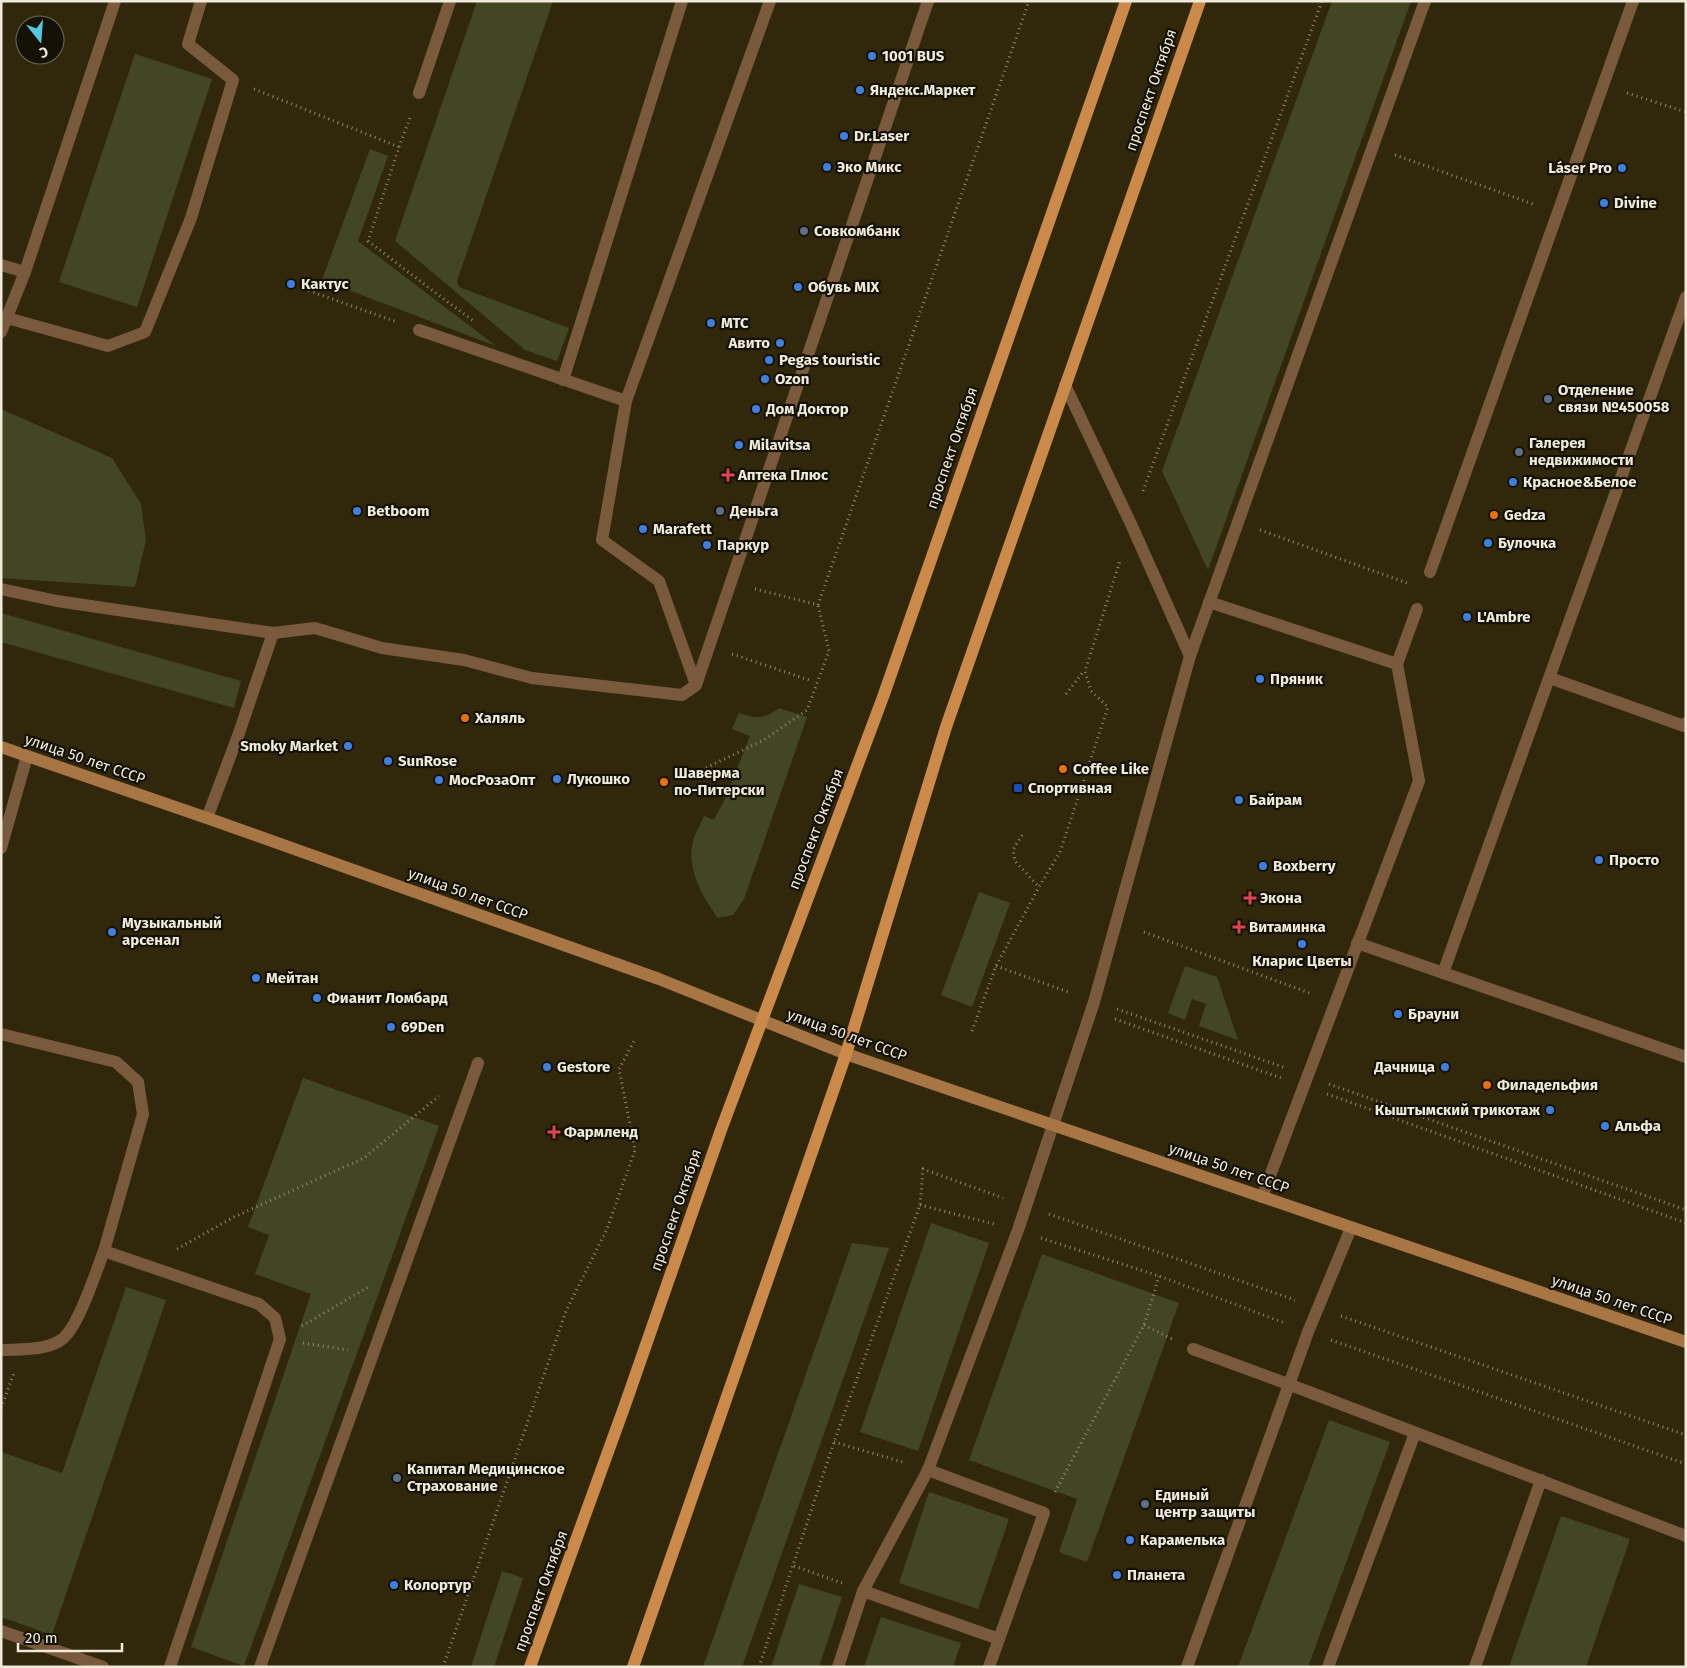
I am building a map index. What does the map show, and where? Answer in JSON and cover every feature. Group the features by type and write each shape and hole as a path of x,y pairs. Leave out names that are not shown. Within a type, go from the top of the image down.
{"main road":[{"name":"проспект Октября","path":"530,1667 625,1405 718,1139 886,687 1126,1"},
{"name":"проспект Октября","path":"632,1667 846,1054 946,727 1064,385 1200,1"},
{"name":"улица 50 лет СССР","path":"1,747 207,818 659,979 846,1054 1686,1342"}],"street":[{"path":"1,332 25,272 115,1"},
{"path":"7,318 108,346 145,332 190,218 233,80 188,44 201,1"},
{"path":"419,93 450,1"},
{"path":"563,380 682,1"},
{"path":"696,685 659,581 602,540 626,401 770,1"},
{"path":"1,589 57,601 273,633 314,628 382,648 464,660 532,678 682,695 696,685 928,1"},
{"path":"838,1667 863,1591 928,1470 1018,1230 1054,1126 1092,1006 1190,656 1426,1"},
{"path":"1430,572 1632,1"},
{"path":"1,265 25,272"},
{"path":"1443,973 1686,296"},
{"path":"419,330 626,401"},
{"path":"1064,385 1131,524 1190,656"},
{"path":"1209,602 1397,664"},
{"path":"1262,1197 1419,781 1397,664 1417,608"},
{"path":"207,818 239,733 273,633"},
{"path":"1550,678 1684,726 1686,723"},
{"path":"1,848 27,756"},
{"path":"1358,943 1686,1057"},
{"path":"1,1034 116,1062 138,1082 143,1114 104,1251 76,1322 62,1340 40,1348 1,1350"},
{"path":"260,1667 478,1063"},
{"path":"1187,1667 1288,1384 1351,1228"},
{"path":"104,1251 259,1304 275,1318 280,1339 170,1667"},
{"path":"1193,1349 1686,1536"},
{"path":"1328,1667 1414,1432"},
{"path":"928,1470 1044,1513 989,1667"},
{"path":"1475,1667 1540,1480"},
{"path":"863,1591 999,1639"},
{"path":"1,1630 103,1667"}],"path":[{"path":"697,772 764,740 807,710 829,652 818,605 1029,1"},
{"path":"1066,694 1085,671 1131,524 1322,1"},
{"path":"233,80 399,147"},
{"path":"1603,85 1686,112"},
{"path":"419,93 368,241 481,326"},
{"path":"1373,147 1557,213"},
{"path":"304,290 419,330"},
{"path":"1238,522 1415,586"},
{"path":"730,583 818,605"},
{"path":"758,663 812,681"},
{"path":"972,1031 996,966 1060,852 1108,707 1091,691 1085,671"},
{"path":"1022,835 1013,850 1015,861 1039,887"},
{"path":"1144,932 1335,1003"},
{"path":"996,966 1092,1006 1305,1081 1686,1210"},
{"path":"1092,1006 1305,1081 1686,1223"},
{"path":"443,1667 566,1311 607,1229 635,1150 619,1069 634,1041"},
{"path":"147,1265 234,1217 364,1158 440,1095"},
{"path":"759,1667 834,1442 920,1205 923,1169"},
{"path":"280,1339 405,1265"},
{"path":"1044,1513 1144,1325 1159,1276"},
{"path":"1144,1325 1193,1349"},
{"path":"280,1339 373,1354"},
{"path":"1,1408 23,1349"},
{"path":"834,1442 928,1470"},
{"path":"794,1566 863,1591"}],"green space":[{"path":"477,1 553,1 457,281 459,287 569,328 557,361 525,350 395,241"},
{"path":"1332,1 1411,1 1208,570 1162,471"},
{"path":"135,54 212,79 137,307 59,282"},
{"path":"370,149 388,156 358,241 496,346 322,280"},
{"path":"1,409 112,458 141,504 146,540 135,587 1,578"},
{"path":"1,613 241,681 234,708 1,642"},
{"path":"779,708 807,717 744,899 733,915 718,918 702,892 694,872 691,851 694,838 704,816 714,820 725,799 750,736 732,729 739,713 760,717"},
{"path":"979,892 1010,903 972,1007 941,995"},
{"path":"1185,966 1217,977 1238,1040 1199,1026 1206,1004 1192,999 1185,1020 1168,1013"},
{"path":"303,1078 439,1126 244,1666 191,1647 311,1294 255,1274 269,1235 248,1227"},
{"path":"931,1223 989,1243 918,1451 860,1432"},
{"path":"852,1243 889,1248 742,1667 703,1667"},
{"path":"1042,1254 1179,1303 1087,1562 1059,1552 1077,1499 969,1460"},
{"path":"126,1287 166,1300 52,1635 1,1617 1,1452 62,1473"},
{"path":"1329,1420 1390,1442 1308,1667 1238,1667"},
{"path":"929,1492 1009,1519 978,1609 899,1583"},
{"path":"1561,1516 1630,1539 1586,1667 1509,1667"},
{"path":"502,1571 523,1578 494,1667 471,1667"},
{"path":"799,1584 842,1597 819,1667 771,1667"},
{"path":"881,1617 961,1643 953,1667 864,1667"}],"place":[{"name":"1001 BUS","path":"872,56"},
{"name":"Яндекс.Маркет","path":"860,90"},
{"name":"Dr.Laser","path":"844,136"},
{"name":"Эко Микс","path":"827,167"},
{"name":"Láser Pro","path":"1622,168"},
{"name":"Divine","path":"1604,203"},
{"name":"Совкомбанк","path":"804,231"},
{"name":"Кактус","path":"291,284"},
{"name":"Обувь MIX","path":"798,287"},
{"name":"МТС","path":"711,323"},
{"name":"Авито","path":"780,343"},
{"name":"Pegas touristic","path":"769,360"},
{"name":"Ozon","path":"765,379"},
{"name":"Отделение связи №450058","path":"1548,399"},
{"name":"Дом Доктор","path":"756,409"},
{"name":"Milavitsa","path":"739,445"},
{"name":"Галерея недвижимости","path":"1519,452"},
{"name":"Аптека Плюс","path":"728,475"},
{"name":"Красное&Белое","path":"1513,482"},
{"name":"Betboom","path":"357,511"},
{"name":"Деньга","path":"720,511"},
{"name":"Gedza","path":"1494,515"},
{"name":"Marafett","path":"643,529"},
{"name":"Булочка","path":"1488,543"},
{"name":"Паркур","path":"707,545"},
{"name":"L'Ambre","path":"1467,617"},
{"name":"Пряник","path":"1260,679"},
{"name":"Халяль","path":"465,718"},
{"name":"Smoky Market","path":"348,746"},
{"name":"SunRose","path":"388,761"},
{"name":"Coffee Like","path":"1063,769"},
{"name":"Лукошко","path":"557,779"},
{"name":"МосРозаОпт","path":"439,780"},
{"name":"Шаверма по-Питерски","path":"664,782"},
{"name":"Спортивная","path":"1018,788"},
{"name":"Байрам","path":"1239,800"},
{"name":"Просто","path":"1599,860"},
{"name":"Boxberry","path":"1263,866"},
{"name":"Экона","path":"1250,898"},
{"name":"Витаминка","path":"1239,927"},
{"name":"Музыкальный арсенал","path":"112,932"},
{"name":"Кларис Цветы","path":"1302,944"},
{"name":"Мейтан","path":"256,978"},
{"name":"Фианит Ломбард","path":"317,998"},
{"name":"Брауни","path":"1398,1014"},
{"name":"69Den","path":"391,1027"},
{"name":"Gestore","path":"547,1067"},
{"name":"Дачница","path":"1445,1067"},
{"name":"Филадельфия","path":"1487,1085"},
{"name":"Кыштымский трикотаж","path":"1550,1110"},
{"name":"Альфа","path":"1605,1126"},
{"name":"Фармленд","path":"554,1132"},
{"name":"Капитал Медицинское Страхование","path":"397,1478"},
{"name":"Единый центр защиты","path":"1145,1504"},
{"name":"Карамелька","path":"1130,1540"},
{"name":"Планета","path":"1117,1575"},
{"name":"Колортур","path":"394,1585"}]}
